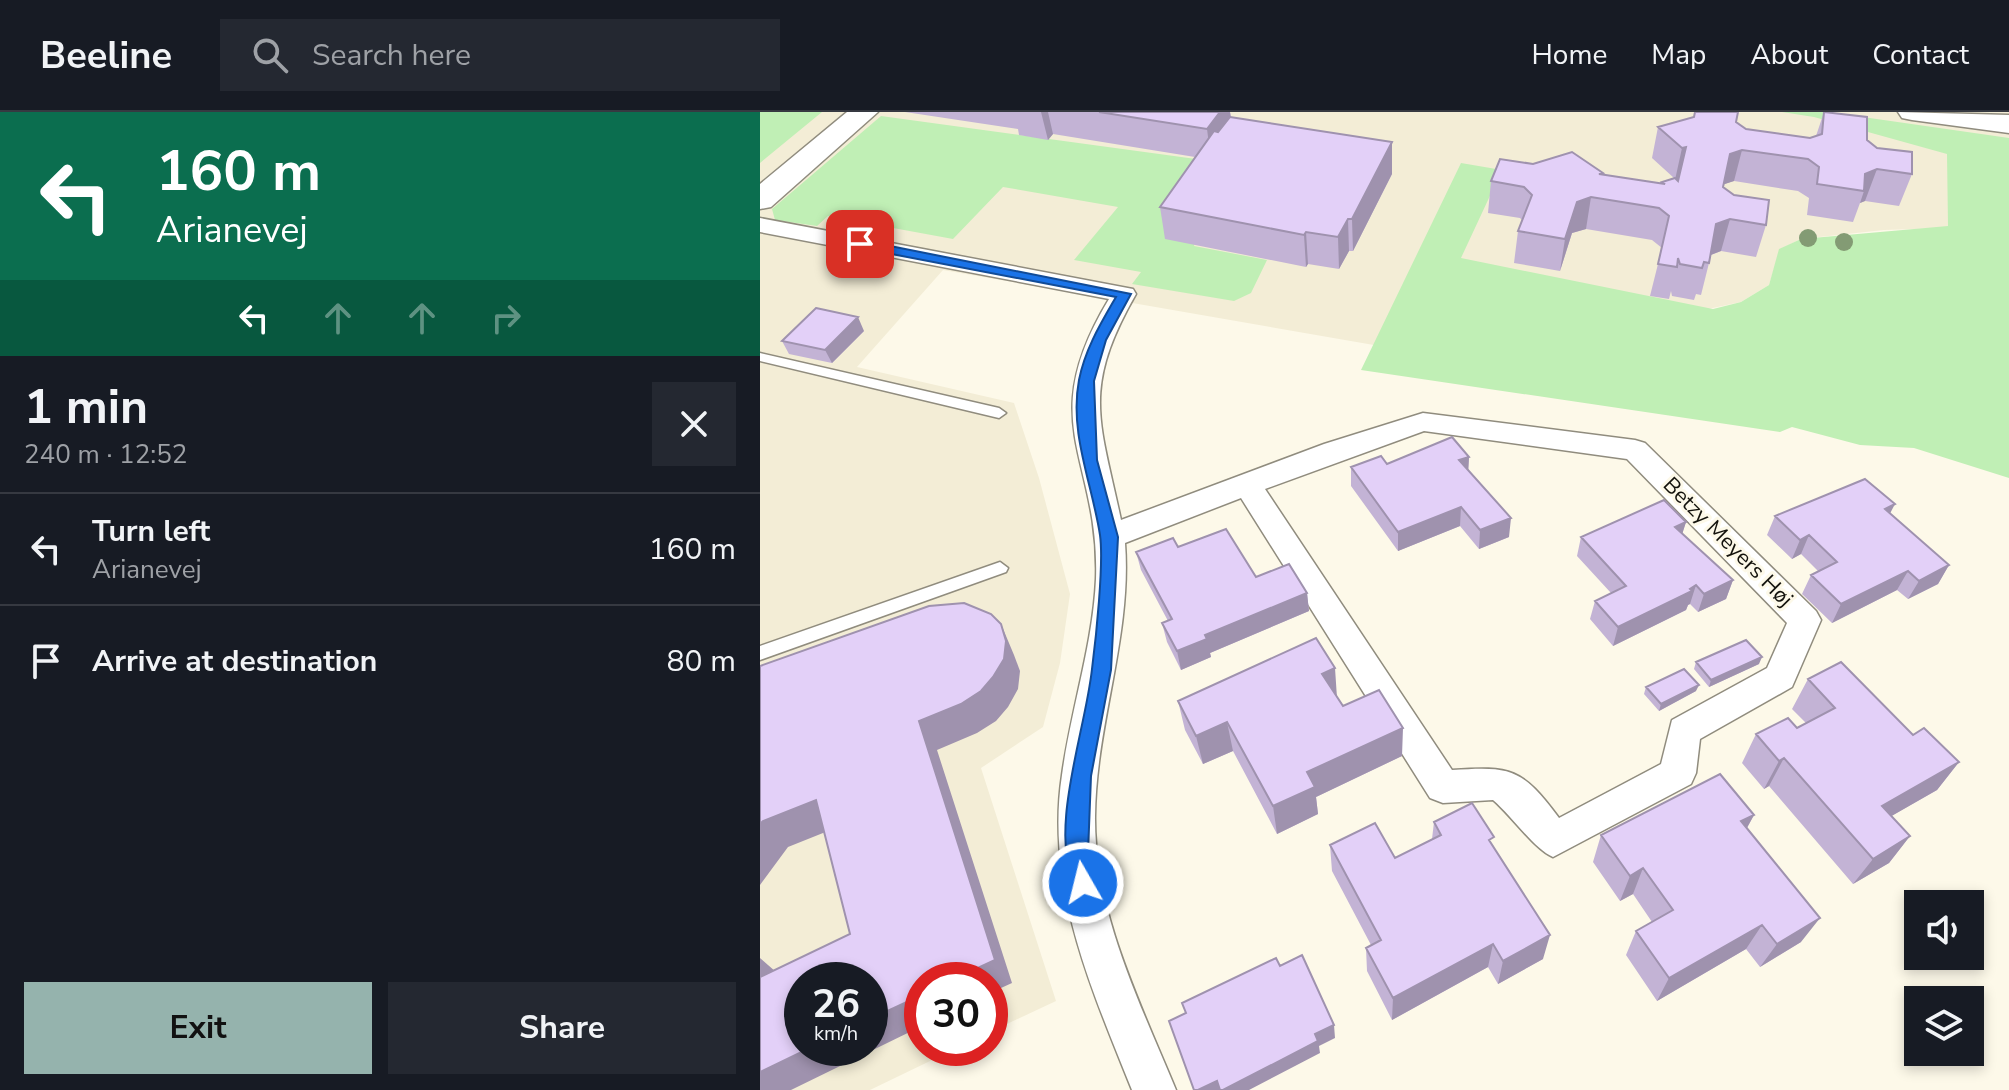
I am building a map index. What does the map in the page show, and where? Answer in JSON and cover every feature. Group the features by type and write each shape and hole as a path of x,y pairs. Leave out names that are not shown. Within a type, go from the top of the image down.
{"street":[{"path":"760,200 864,112"},
{"path":"1912,112 2009,124"},
{"path":"760,225 1124,294 1099,340 1086,381 1088,460 1109,537 1102,670 1080,776 1077,853 1096,943 1154,1090"},
{"name":"Betzy Meyers Høj","path":"1109,537 1247,484 1423,422 1635,450 1805,620 1780,677 1684,731 1678,773 1553,840 1532,811 1500,783 1443,787 1247,484"}],"lane":[{"path":"760,357 999,413"},
{"path":"760,653 1000,568"}],"shaded area":[{"path":"760,112 2009,112 2009,226 1884,230 1801,239 1780,249 1769,285 1741,302 1685,314 1391,348 943,270 857,367 1014,403 1039,478 1070,594 1060,663 1043,727 981,768 1056,1001 1008,1024 1008,962 904,962 904,1066 920,1066 870,1090 760,1090"}],"green space":[{"path":"760,112 822,112 760,163"},
{"path":"1782,112 1828,112 2009,138 2009,478 1914,448 1860,445 1792,427 1780,432 1361,370 1461,163 1502,170 1461,258 1713,309 1741,302 1769,285 1779,249 1801,239 1948,226 1947,154 1814,117"},
{"path":"881,116 1218,162 1194,246 1267,260 1251,293 1234,301 1132,284 1141,272 1074,260 1118,207 1003,187 953,239 828,216 817,226 775,220 772,209"}],"building":[{"path":"1099,112 1220,112 1207,129"},
{"path":"1695,112 1738,112 1736,122 1746,129 1810,138 1822,134 1824,112 1867,117 1867,140 1877,148 1912,152 1912,174 1877,169 1865,174 1864,191 1817,184 1819,167 1808,159 1742,150 1730,154 1723,187 1734,195 1769,200 1766,225 1730,219 1716,224 1709,263 1704,262 1702,268 1680,264 1678,258 1677,267 1658,264 1669,216 1659,208 1591,197 1577,202 1565,239 1518,231 1532,195 1524,187 1491,181 1500,159 1533,164 1572,152 1603,173 1599,174 1665,184 1662,182 1675,178 1678,181 1686,147 1682,148 1658,127 1694,117"},
{"path":"1230,117 1392,142 1352,219 1348,219 1338,237 1306,232 1304,235 1160,207 1214,131 1218,132"},
{"path":"816,308 858,317 825,350 782,341"},
{"path":"1452,437 1469,457 1459,460 1511,518 1480,530 1461,507 1398,532 1351,467 1381,456 1387,464"},
{"path":"1865,479 1895,504 1885,509 1949,565 1919,581 1908,571 1841,604 1811,575 1837,562 1809,535 1800,540 1775,516"},
{"path":"1664,500 1686,522 1675,527 1733,580 1704,594 1696,585 1690,589 1692,591 1618,627 1595,601 1626,586 1581,537"},
{"path":"1226,529 1256,577 1289,564 1307,593 1205,635 1207,639 1177,651 1162,623 1172,619 1136,552 1173,538 1178,547"},
{"path":"964,603 991,614 1001,624 1006,641 1004,659 981,691 961,704 919,721 995,960 904,962 904,1003 888,1011 888,962 791,962 850,934 816,800 760,824 760,666 929,606"},
{"path":"1316,638 1335,668 1322,674 1343,706 1379,690 1403,728 1307,772 1315,787 1273,806 1227,722 1196,736 1178,701"},
{"path":"1746,640 1762,657 1711,680 1696,662"},
{"path":"1841,662 1913,735 1924,728 1959,762 1882,806 1910,836 1873,859 1784,758 1779,761 1756,734 1788,718 1797,728 1835,708 1808,679"},
{"path":"1684,669 1699,685 1661,704 1646,687"},
{"path":"1720,774 1754,815 1741,821 1820,918 1777,944 1762,925 1669,978 1636,931 1673,910 1643,868 1630,876 1601,835"},
{"path":"1472,803 1494,837 1489,840 1550,935 1503,961 1493,944 1393,998 1366,948 1381,940 1330,845 1375,823 1395,858 1441,835 1434,822"},
{"path":"1302,955 1334,1025 1315,1034 1318,1041 1223,1090 1220,1090 1217,1081 1194,1090 1169,1021 1186,1013 1182,1003 1276,958 1280,966"},
{"path":"784,966 784,1060 760,1072 760,977"}],"route":[{"path":"860,244 1124,294 1099,340 1086,381 1088,460 1109,537 1109,592 1102,670 1080,776 1077,853 1083,883"}]}
